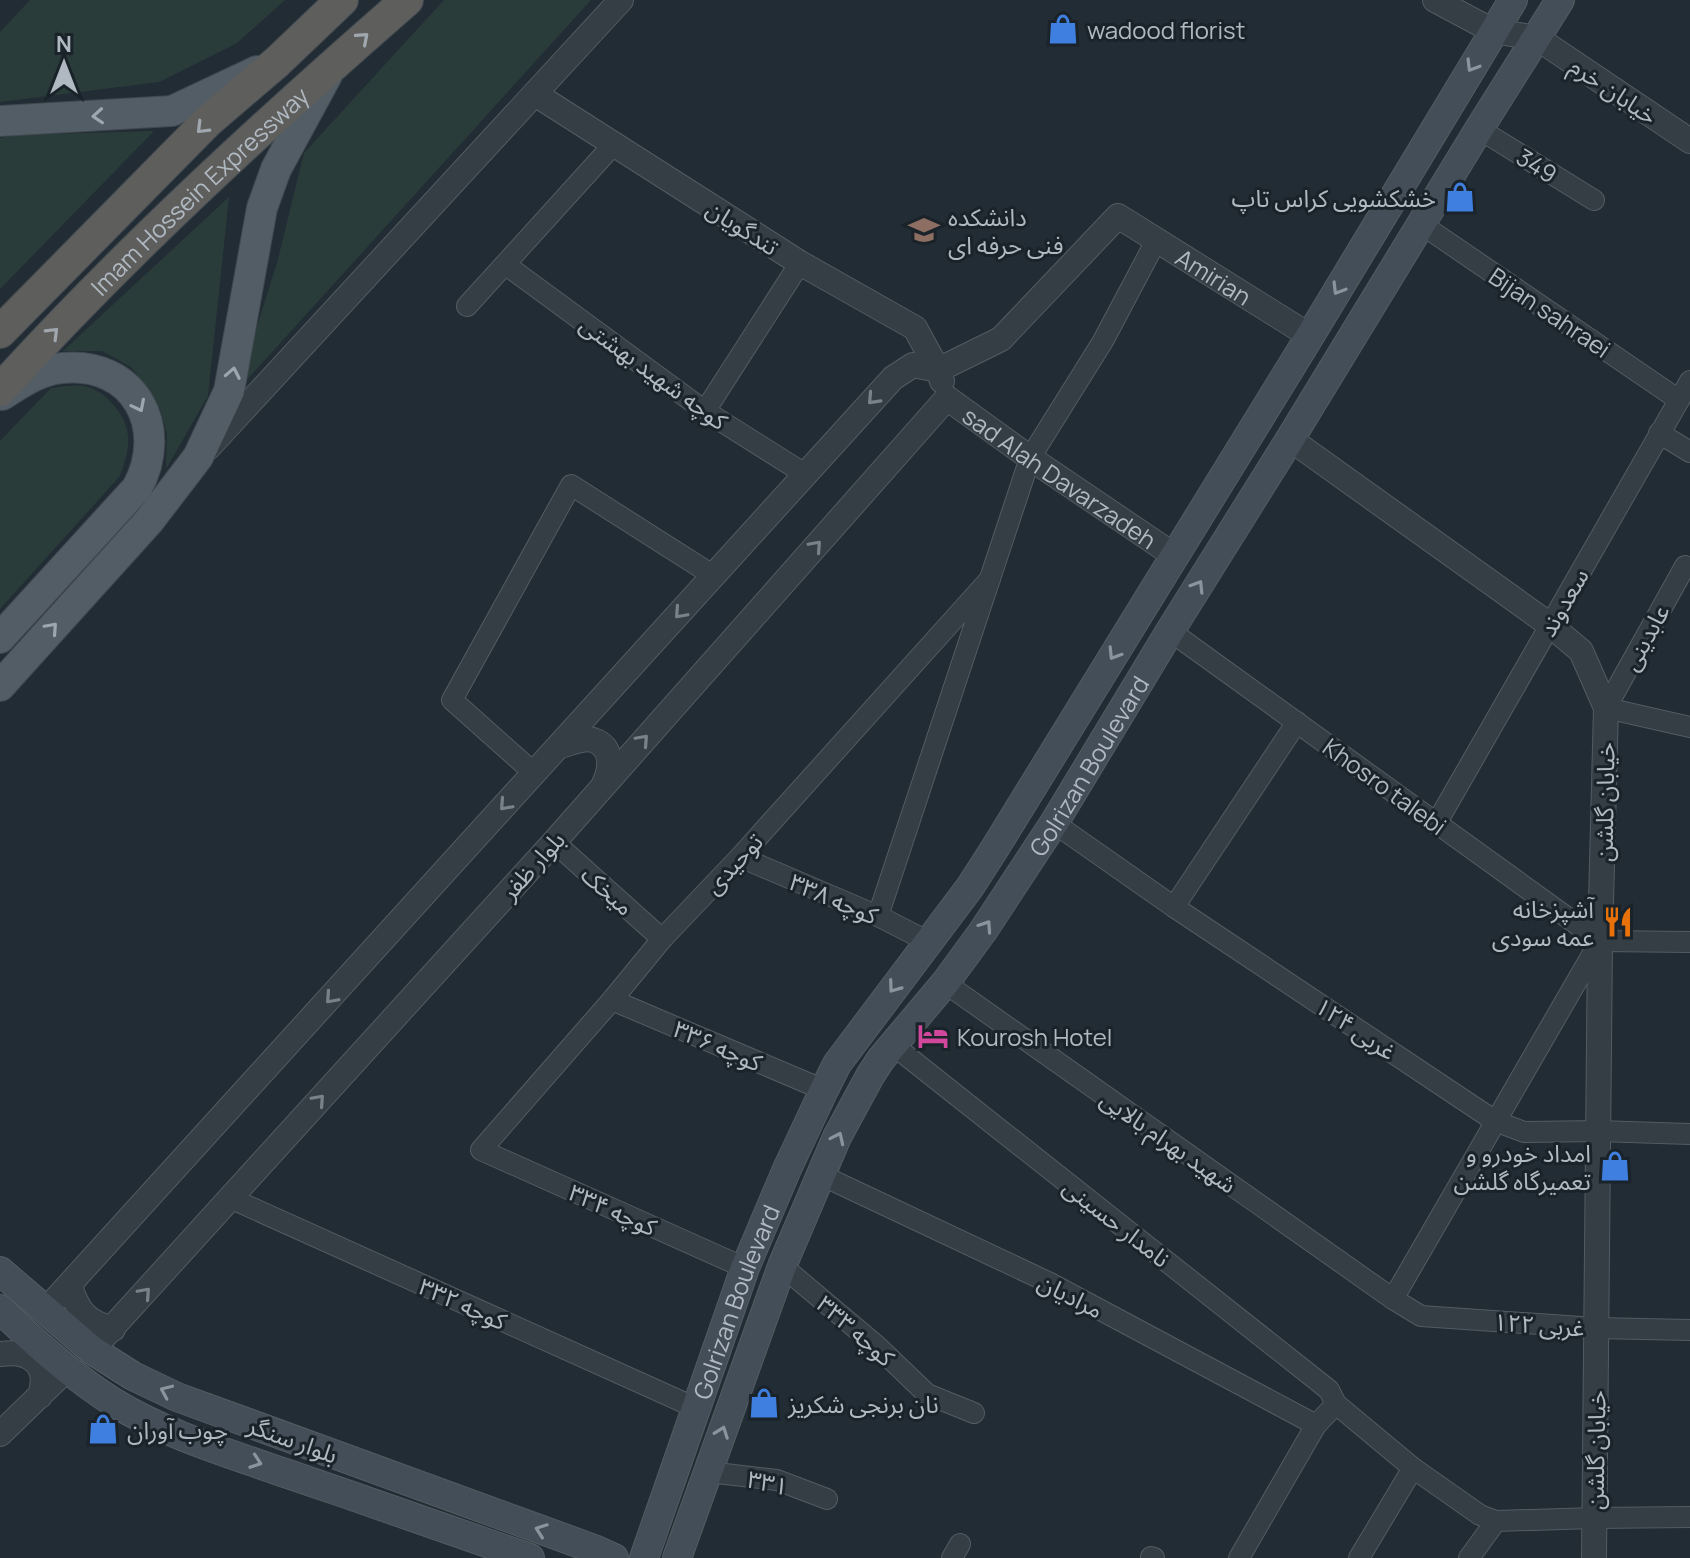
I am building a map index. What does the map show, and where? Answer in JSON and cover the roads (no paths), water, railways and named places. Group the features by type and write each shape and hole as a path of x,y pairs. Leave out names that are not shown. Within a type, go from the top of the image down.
{"highway":[{"name":"Imam Hossein Expressway","path":"0,332 208,121 277,62 342,0"},
{"name":"Imam Hossein Expressway","path":"0,390 159,226 242,147 407,0"}],"main road":[{"name":"Golrizan Boulevard","path":"644,1558 745,1268 787,1169 837,1064 970,887 995,848 1513,0"},
{"name":"Golrizan Boulevard","path":"677,1558 782,1266 837,1137 870,1076 983,931 1054,823 1560,0"},
{"path":"0,121 172,111 277,62"},
{"path":"0,686 149,521 198,457 229,391 262,208 276,169 331,66"},
{"path":"0,396 39,373 62,368 84,368 106,373 124,383 137,398 149,433 149,453 143,477 131,495 0,638"},
{"name":"بلوار سنگر","path":"0,1271 92,1350 133,1376 177,1397 604,1554"},
{"name":"بلوار سنگر","path":"0,1309 67,1369 112,1402 164,1428 530,1558"},
{"path":"690,1520 698,1558"},
{"path":"604,1554 654,1529"}],"street":[{"path":"190,468 621,0"},
{"path":"1435,0 1493,31 1537,38"},
{"name":"خیابان خرم","path":"1537,38 1690,141"},
{"name":"تندگویان","path":"535,94 800,263 915,328 938,370"},
{"name":"349","path":"1479,129 1594,200"},
{"path":"467,306 614,144"},
{"name":"Amirian","path":"938,370 1001,339 1118,216 1310,336"},
{"name":"Bijan sahraei","path":"1421,224 1679,400"},
{"path":"878,916 1030,458 1103,341 1157,239"},
{"path":"705,411 800,263"},
{"name":"کوچه شهید بهشتی","path":"506,265 705,411 805,474"},
{"path":"46,1310 893,378 913,365 938,370 947,398"},
{"name":"سعدوند","path":"1436,824 1690,381"},
{"name":"sad Alah Davarzadeh","path":"947,398 1175,556"},
{"name":"بلوار ظفر","path":"92,1350 554,842 947,398"},
{"path":"1659,433 1690,452"},
{"name":"خیابان گلشن","path":"1290,439 1550,625 1581,651 1606,708 1600,941 1594,1558"},
{"path":"534,773 452,700 571,485 714,576"},
{"name":"عابدینی","path":"1606,708 1685,566"},
{"name":"توحیدی","path":"481,1150 662,939 740,857 990,579"},
{"name":"Khosro talebi","path":"1170,631 1600,941"},
{"path":"1606,708 1690,727"},
{"path":"1174,907 1297,722"},
{"path":"560,746 593,740 602,746 609,753 610,762 603,786"},
{"name":"۱۲۴ غربی","path":"1054,823 1174,907 1495,1121 1524,1132 1690,1134"},
{"name":"میخک","path":"554,842 662,939"},
{"name":"کوچه ۳۳۸","path":"740,857 878,916 927,941"},
{"path":"1393,1299 1600,941 1690,942"},
{"name":"شهید بهرام بالایی","path":"945,983 1393,1299"},
{"name":"کوچه ۳۳۶","path":"612,1000 824,1090"},
{"name":"نامدار حسینی","path":"893,1045 1329,1390 1336,1404 1413,1468 1480,1515 1496,1521"},
{"name":"کوچه ۳۳۴","path":"481,1150 745,1268"},
{"name":"مرادیان","path":"821,1175 1050,1283 1316,1425"},
{"name":"کوچه ۳۳۲","path":"230,1198 696,1408"},
{"name":"کوچه ۳۳۳","path":"782,1266 877,1346 927,1394 974,1413"},
{"path":"70,1286 75,1302 84,1315 97,1324 113,1329"},
{"name":"۱۲۲ غربی","path":"1393,1299 1421,1316 1596,1328 1690,1330"},
{"path":"1,1355 23,1332"},
{"path":"1,1355 23,1354 39,1366 44,1384 40,1396"},
{"path":"0,1434 67,1369"},
{"path":"1247,1556 1316,1425 1336,1404"},
{"path":"1359,1558 1413,1468"},
{"name":"۳۳۱","path":"708,1472 777,1480 827,1499"},
{"path":"1469,1558 1496,1521 1690,1517"}],"place":[{"name":"wadood florist","path":"1063,29"},
{"name":"خشکشویی کراس تاپ","path":"1460,197"},
{"name":"دانشکده فنی حرفه ای","path":"924,230"},
{"name":"آشپزخانه عمه سودی","path":"1618,922"},
{"name":"Kourosh Hotel","path":"933,1036"},
{"name":"امداد خودرو و تعمیرگاه گلشن","path":"1615,1166"},
{"name":"نان برنجی شکریز","path":"764,1403"},
{"name":"چوب آوران","path":"103,1429"}]}
